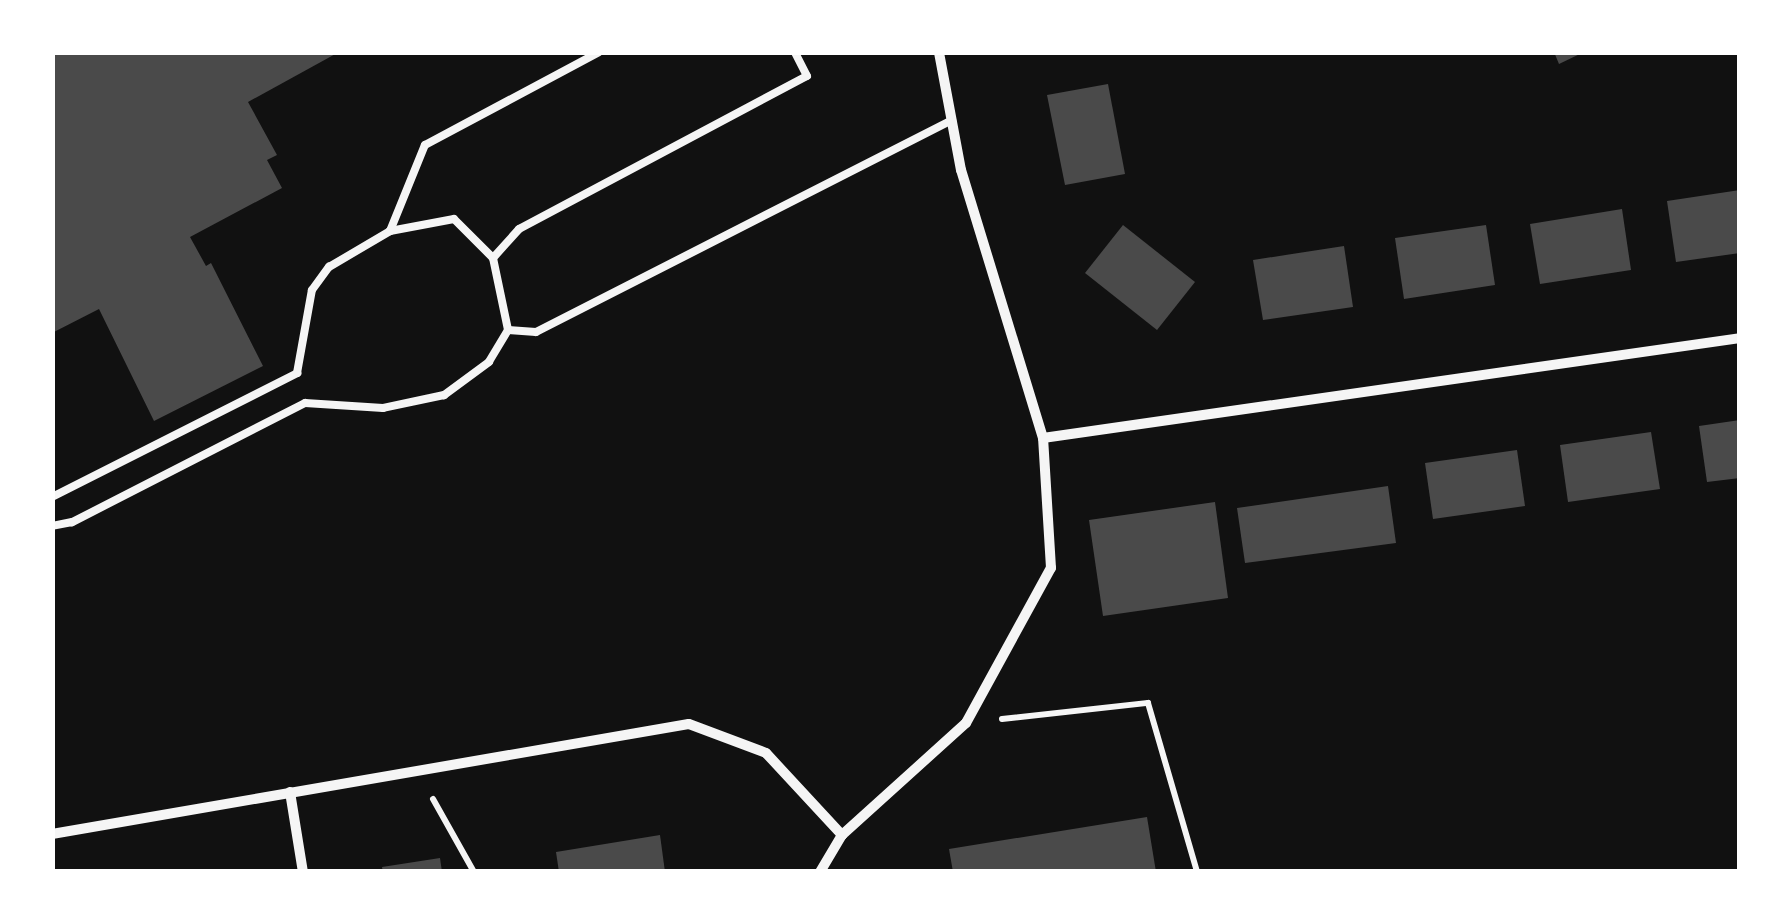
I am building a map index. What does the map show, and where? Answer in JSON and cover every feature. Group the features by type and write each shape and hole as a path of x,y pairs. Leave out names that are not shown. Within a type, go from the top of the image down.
{"street":[{"path":"820,872 842,836 966,722 1051,568 1043,438 952,120 940,52"},
{"path":"1043,438 1740,338"},
{"path":"52,834 688,724 766,753 842,836"},
{"path":"290,792 304,872"}],"lane":[{"path":"390,232 425,145 599,52"},
{"path":"493,258 519,229 806,76 795,52"},
{"path":"508,330 536,332 952,120"},
{"path":"52,497 297,372 312,290 329,266 390,232 454,218 493,258 508,330 489,362 444,395 384,408 305,404 72,522 52,526"}],"path":[{"path":"966,722 1148,703 1197,872"},
{"path":"417,770 474,872"}],"building":[{"path":"52,52 339,52 248,102 277,155 267,160 282,188 190,237 206,266 211,263 263,366 154,421 99,309 52,333"},
{"path":"1554,52 1584,52 1559,64"},
{"path":"1108,84 1125,174 1065,185 1047,95"},
{"path":"1740,190 1740,253 1676,262 1667,201"},
{"path":"1622,209 1631,270 1540,284 1530,224"},
{"path":"1123,225 1195,282 1157,330 1085,273"},
{"path":"1486,225 1495,285 1404,299 1395,238"},
{"path":"1344,246 1353,307 1263,320 1253,260"},
{"path":"1740,420 1740,478 1707,482 1699,426"},
{"path":"1651,432 1660,489 1568,502 1560,445"},
{"path":"1517,450 1525,506 1433,519 1425,463"},
{"path":"1388,486 1396,543 1245,563 1237,508"},
{"path":"1215,502 1228,598 1103,616 1089,520"},
{"path":"1147,817 1156,872 953,872 949,849"},
{"path":"660,835 665,872 559,872 556,852"},
{"path":"440,858 442,872 383,872 382,867"}]}
